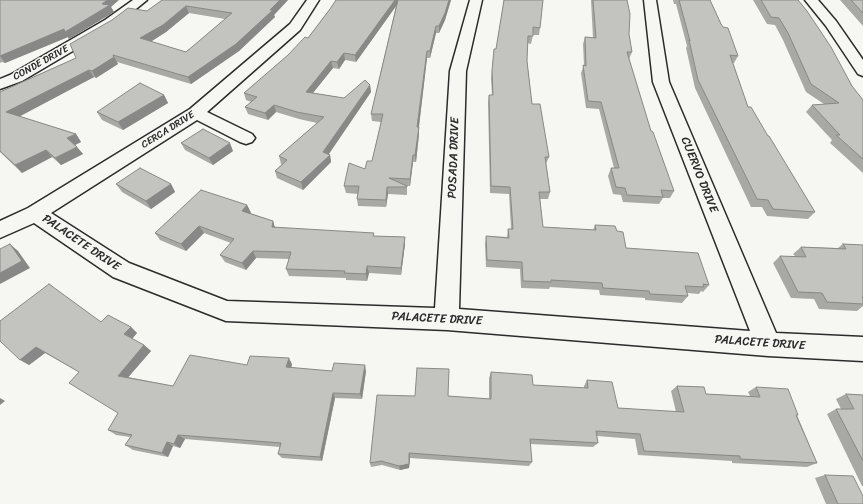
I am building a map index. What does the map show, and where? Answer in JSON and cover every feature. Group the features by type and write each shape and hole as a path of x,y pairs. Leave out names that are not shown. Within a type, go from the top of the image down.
{"street":[{"name":"CONDE DRIVE","path":"0,84 16,78 110,23 142,0"},
{"name":"CERCA DRIVE","path":"0,230 35,213 196,113 295,27 313,0"},
{"name":"POSADA DRIVE","path":"447,319 458,72 476,0"},
{"name":"CUERVO DRIVE","path":"650,0 661,82 768,344"},
{"path":"811,0 831,24 863,71"},
{"path":"196,113 246,138"},
{"name":"PALACETE DRIVE","path":"35,213 121,270 226,311 447,319 768,344 863,348"}],"building":[{"path":"0,0 107,0 102,4 110,5 65,32 64,29 0,56"},
{"path":"162,0 280,0 270,10 273,10 236,44 188,77 113,55 114,57 92,71 89,70 6,112 76,134 67,138 77,147 55,158 46,150 15,165 0,151 0,92 76,58 70,44 112,20 128,8 147,11","holes":["186,6 232,13 186,52 140,38 163,25"]},
{"path":"336,0 395,0 355,55 344,53 337,62 331,61 306,92 344,98 365,80 370,85 323,152 330,155 301,182 275,171 287,160 279,156 324,117 297,112 274,105 265,113 245,107 257,97 244,93 288,55 305,37 308,38"},
{"path":"398,0 449,0 439,26 436,26 430,51 427,51 417,127 419,127 410,179 389,178 407,187 387,187 386,200 357,199 359,186 344,186 349,163 365,169 367,161 372,161 383,114 371,114"},
{"path":"504,0 543,0 540,28 533,27 533,36 528,36 527,61 532,104 540,104 549,157 545,157 550,192 539,192 543,227 596,230 595,225 615,226 617,231 623,232 626,248 698,253 709,285 703,284 704,287 685,286 688,296 650,294 649,291 603,288 602,283 551,280 551,282 523,281 522,262 487,260 486,236 509,238 508,229 513,229 510,187 491,186 489,95 493,95 492,71 494,49 496,49"},
{"path":"593,0 627,0 630,14 629,34 632,52 627,52 651,131 653,132 674,191 661,190 663,197 627,195 625,188 616,187 611,168 619,168 601,102 588,101 583,65 586,66 585,37 596,38"},
{"path":"679,0 710,0 721,24 723,27 728,28 738,56 730,55 748,107 751,107 815,212 773,209 768,200 757,199 698,80 689,40 690,41"},
{"path":"761,0 798,0 831,47 852,86 863,100 863,159 836,135 840,135 812,105 839,103 811,84 788,33 779,18 771,17"},
{"path":"851,0 863,0 863,13"},
{"path":"140,83 164,95 118,122 97,112"},
{"path":"203,129 230,143 209,158 181,143"},
{"path":"140,168 171,184 146,201 116,184"},
{"path":"201,190 247,205 242,211 273,221 272,227 374,233 373,236 405,237 401,268 367,266 366,274 344,273 345,271 286,269 291,252 253,251 242,263 220,255 234,239 199,226 181,244 155,233"},
{"path":"10,244 22,261 0,273 0,249"},
{"path":"843,244 863,245 863,304 827,302 822,293 798,292 780,256 806,257 801,247 846,249"},
{"path":"49,284 101,322 108,315 131,327 124,334 144,345 118,376 173,386 190,355 247,365 250,356 289,358 286,367 332,371 334,363 365,365 360,394 333,393 320,457 278,454 281,443 178,435 174,444 167,442 162,453 125,445 132,435 108,430 118,413 69,383 79,372 36,347 20,360 0,341 0,321"},
{"path":"417,368 449,369 448,396 491,399 491,372 532,375 533,385 588,388 587,380 612,382 618,408 684,412 677,386 704,387 706,394 760,397 756,387 788,389 798,415 796,415 817,463 740,459 740,456 644,451 640,434 596,431 598,443 530,439 532,462 409,453 409,464 399,466 381,461 370,463 377,395 415,396"},
{"path":"846,394 863,395 863,461 836,409 854,409"},
{"path":"825,475 853,476 863,496 863,504 838,504"}]}
